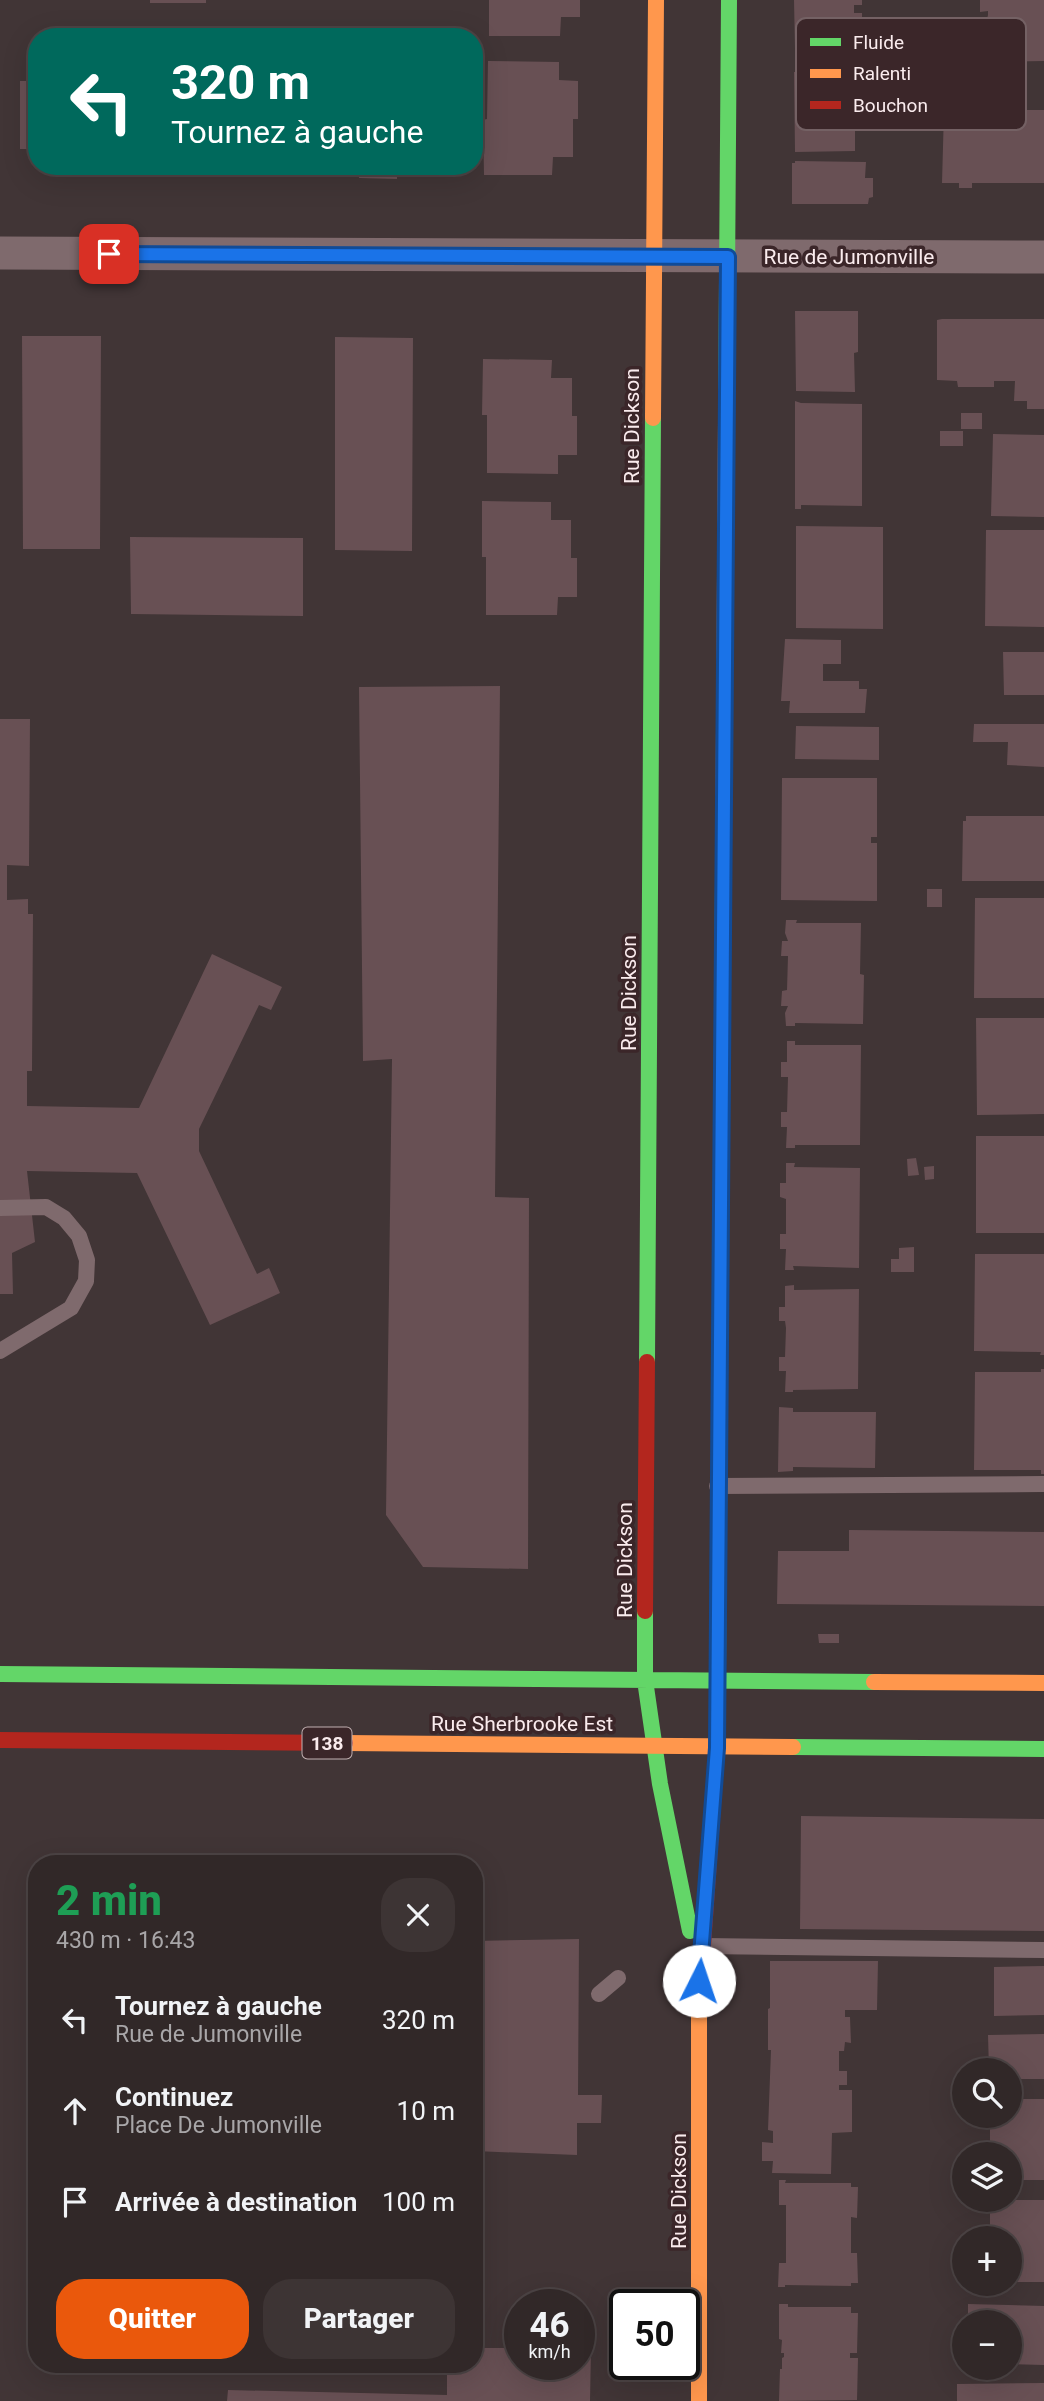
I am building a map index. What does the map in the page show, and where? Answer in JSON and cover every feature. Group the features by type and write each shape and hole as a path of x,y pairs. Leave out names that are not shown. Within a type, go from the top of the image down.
{"main road":[{"name":"Rue Dickson","path":"656,0 645,1680 653,1747 699,1981"},
{"name":"Rue Dickson","path":"699,2401 699,1981 717,1748 729,0"},
{"name":"Rue Sherbrooke Est","path":"0,1674 1044,1683"},
{"name":"Rue Sherbrooke Est","path":"0,1741 1044,1749"}],"street":[{"name":"Rue de Jumonville","path":"0,253 1044,257"}],"lane":[{"path":"0,1208 46,1207 64,1218 79,1236 87,1260 86,1282 71,1308 0,1352"},
{"path":"717,1486 1044,1484"},
{"path":"702,1946 1044,1950"},
{"path":"599,1994 618,1978"}],"building":[{"path":"150,0 206,0 206,3 150,3"},
{"path":"489,0 580,0 580,17 561,17 560,36 489,36"},
{"path":"794,0 862,0 862,5 854,5 854,13 862,13 862,18 796,18 795,49"},
{"path":"980,0 1044,0 1044,61 1026,61 1026,18 987,18 988,11 980,12"},
{"path":"488,61 559,62 559,80 578,81 578,119 573,119 573,157 553,157 552,175 484,175 483,120 487,119"},
{"path":"794,72 796,130 855,130 855,151 795,152"},
{"path":"20,81 28,81 28,149 20,149"},
{"path":"1026,110 1044,110 1044,183 972,183 972,188 959,188 959,183 942,183 943,130 1026,130"},
{"path":"866,162 865,178 873,178 873,197 869,198 868,204 792,204 792,163"},
{"path":"75,175 113,175 113,176"},
{"path":"359,175 397,175 397,179 359,178"},
{"path":"795,311 858,311 858,352 854,353 855,392 796,391"},
{"path":"1044,319 1044,409 1027,409 1027,401 1014,401 1015,381 994,381 994,387 958,387 957,381 937,380 937,320"},
{"path":"22,336 101,336 100,549 23,549"},
{"path":"335,337 413,338 412,551 335,550"},
{"path":"483,359 552,360 551,378 572,378 572,416 577,416 577,455 558,455 558,474 487,473 487,415 482,415"},
{"path":"795,401 862,404 862,506 801,505 801,509 795,509"},
{"path":"961,413 982,413 982,429 961,429"},
{"path":"940,431 963,431 963,446 940,446"},
{"path":"993,434 1044,435 1044,517 991,516"},
{"path":"482,501 551,502 551,520 571,520 571,558 577,558 577,597 558,597 557,615 486,615"},
{"path":"796,526 883,527 883,629 796,628"},
{"path":"986,530 1044,530 1044,627 985,626"},
{"path":"130,537 303,538 303,616 131,614"},
{"path":"785,639 841,640 841,664 823,664 823,681 859,681 859,689 867,689 865,713 789,713 790,701 781,701"},
{"path":"1003,652 1044,652 1044,695 1004,695"},
{"path":"500,686 495,1197 529,1198 528,1569 423,1567 386,1515 392,1059 363,1061 359,687"},
{"path":"0,719 30,719 29,866 7,865 7,900 28,899 28,914 33,914 32,1071 27,1071 27,1106 139,1108 212,954 282,987 271,1010 259,1005 199,1129 199,1151 257,1274 269,1268 280,1293 210,1325 137,1173 27,1171 35,1242 12,1253 13,1294 0,1294"},
{"path":"974,724 1044,724 1044,767 1007,765 1008,742 973,742"},
{"path":"796,726 879,727 879,760 795,759"},
{"path":"782,778 877,778 877,837 871,837 871,843 877,843 877,901 781,900"},
{"path":"966,816 1044,816 1044,881 962,881 963,821 966,821"},
{"path":"927,889 942,889 942,907 927,907"},
{"path":"975,898 1044,898 1044,998 974,998"},
{"path":"786,920 797,920 796,923 861,923 863,1024 795,1023 795,1026 786,1026 785,1013 788,1006 781,1006 782,991 787,990 788,956 781,956 782,941 788,941 785,933"},
{"path":"976,1018 1044,1018 1044,1114 977,1115"},
{"path":"787,1041 795,1041 795,1045 861,1045 860,1145 795,1145 795,1148 786,1148 787,1127 781,1127 781,1112 787,1112 788,1077 781,1077 781,1062 787,1062"},
{"path":"976,1136 1044,1136 1044,1233 976,1233"},
{"path":"916,1158 919,1175 908,1176 907,1159"},
{"path":"786,1163 795,1163 794,1167 860,1168 859,1268 793,1266 794,1270 785,1270 786,1249 780,1249 780,1234 786,1234 786,1199 780,1197 780,1183 786,1183"},
{"path":"934,1166 934,1179 925,1180 924,1167"},
{"path":"914,1247 914,1272 891,1272 891,1259 899,1259 899,1248"},
{"path":"975,1254 1044,1254 1044,1355 1040,1355 1041,1352 974,1351"},
{"path":"794,1285 794,1290 859,1289 858,1389 785,1392 786,1371 779,1371 779,1357 785,1357 786,1328 785,1321 779,1321 779,1307 785,1307 785,1286"},
{"path":"1041,1369 1044,1369 1044,1474 1041,1474 1041,1470 974,1470 975,1372 1041,1372"},
{"path":"779,1407 793,1408 793,1412 876,1412 875,1468 793,1467 793,1471 778,1472"},
{"path":"849,1530 1044,1532 1044,1606 777,1604 778,1551 849,1551"},
{"path":"818,1634 839,1634 839,1643 819,1643"},
{"path":"801,1816 1044,1819 1044,1931 800,1929"},
{"path":"579,1939 578,2095 602,2095 601,2123 577,2123 577,2155 483,2151 483,1941"},
{"path":"770,1961 878,1961 877,2010 845,2010 845,2017 850,2017 851,2043 845,2042 844,2051 839,2051 839,2071 847,2071 847,2085 839,2085 839,2090 852,2090 852,2132 832,2133 831,2174 772,2173 773,2161 762,2161 762,2142 773,2143 773,2131 768,2130"},
{"path":"1044,1966 1044,2015 994,2016 994,1967"},
{"path":"1044,2034 1044,2079 1022,2079 1022,2058 989,2058 988,2035"},
{"path":"1022,2099 1044,2099 1044,2180 1022,2180 1022,2142 990,2142 990,2128 1022,2128"},
{"path":"779,2180 786,2180 785,2183 851,2183 851,2187 858,2187 857,2218 851,2217 851,2253 857,2253 858,2283 851,2283 851,2286 778,2287 779,2263 786,2263 786,2205 779,2205"},
{"path":"1022,2200 1044,2200 1044,2282 1022,2282 1022,2226 990,2226 990,2212 1022,2212"},
{"path":"779,2304 788,2304 788,2307 851,2307 851,2313 858,2313 857,2353 850,2353 850,2358 858,2358 857,2400 779,2401 780,2369 784,2353 781,2353 782,2340 779,2339"},
{"path":"968,2304 1044,2306 1044,2365 1022,2364 1022,2310 968,2310"},
{"path":"483,2348 504,2348 504,2380 590,2380 590,2401 227,2401 228,2390 447,2395 447,2373 483,2373"},
{"path":"1044,2383 1044,2401 957,2401 957,2384"}],"traffic: fast":[{"path":"726,421 729,0"},
{"path":"647,1362 653,418"},
{"path":"718,1667 723,886"},
{"path":"645,1611 645,1680 660,1784 690,1931"},
{"path":"0,1674 874,1682"},
{"path":"793,1747 1044,1749"}],"traffic: slow":[{"path":"653,418 656,0"},
{"path":"723,886 726,421"},
{"path":"874,1682 1044,1683"},
{"path":"345,1743 793,1747"},
{"path":"699,2003 699,2401"}],"traffic: jam":[{"path":"645,1611 647,1362"},
{"path":"699,2003 717,1748 718,1667"},
{"path":"0,1740 345,1743"}],"route":[{"path":"109,254 728,257 717,1748 699,1981"}]}
